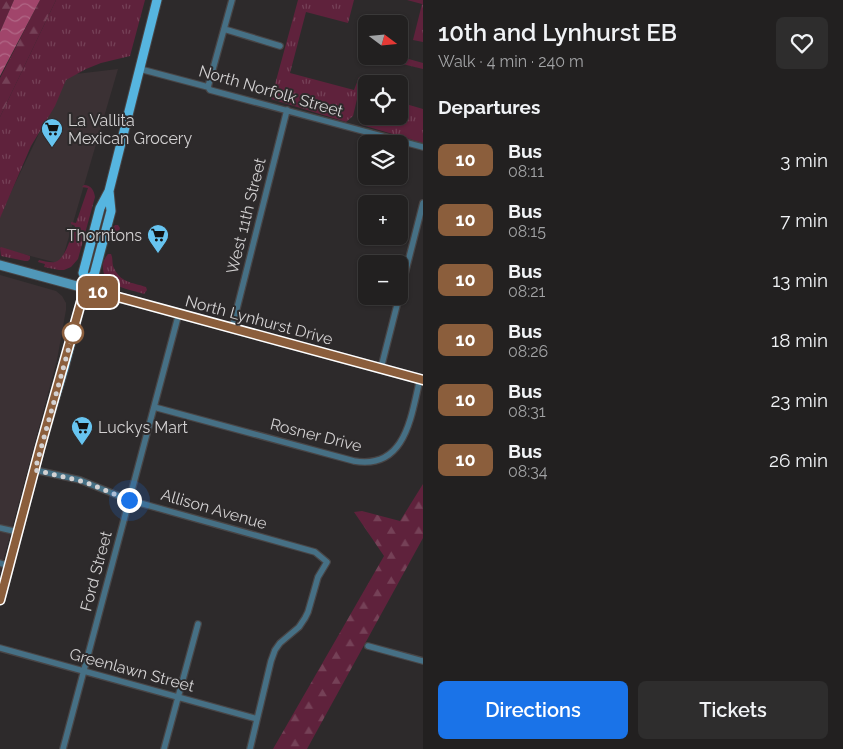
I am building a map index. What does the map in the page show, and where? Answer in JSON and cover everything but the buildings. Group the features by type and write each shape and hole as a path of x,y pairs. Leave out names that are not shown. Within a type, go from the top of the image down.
{"main road":[{"path":"0,600 5,564 18,532 86,284 83,273 100,208 110,191 157,0"},
{"name":"North Lynhurst Drive","path":"0,265 86,284 179,313 422,380"}],"street":[{"path":"208,87 232,0"},
{"path":"224,29 280,46"},
{"name":"North Norfolk Street","path":"140,69 208,87 210,90 423,147"},
{"name":"West 11th Street","path":"232,328 287,110"},
{"path":"381,368 423,203"},
{"name":"Ford Street","path":"63,749 179,313"},
{"name":"Rosner Drive","path":"154,407 354,461 369,462 381,459 392,453 404,439 422,380"},
{"name":"Allison Avenue","path":"35,470 85,482 129,500 316,552 327,562 318,577 305,618 275,650 257,719"},
{"path":"0,528 18,532"},
{"path":"164,749 198,624"},
{"path":"368,646 423,661"},
{"name":"Greenlawn Street","path":"0,648 257,719"},
{"path":"250,749 257,719"}],"shaded area":[{"path":"118,69 61,264 0,248 0,215 67,75"},
{"path":"0,275 56,291 66,303 66,310 57,360 0,573"}],"green space":[{"path":"0,0 14,0 0,32"},
{"path":"40,0 56,0 0,117 0,78"},
{"path":"56,0 145,0 130,56 101,63 66,80 55,106 31,146 0,218 0,117"},
{"path":"298,0 354,0 348,23 306,12 290,73 354,90 358,80 358,95 353,116 346,122 271,99"},
{"path":"407,0 423,0 423,42 413,40 422,4"},
{"path":"408,59 423,63 423,69 407,65"},
{"path":"408,105 423,109 423,143 408,139 408,135 396,135 362,125 408,125"},
{"path":"84,185 92,188 95,197 78,259 71,267 64,270 44,267 45,264 38,262 39,260 55,262 59,260 68,246 75,226 71,222 76,223 88,188 82,187"},
{"path":"115,225 118,225 120,228 114,243 110,240 110,236 111,230"},
{"path":"1,247 30,256 30,259 25,261 1,256"},
{"path":"108,254 111,254 113,266 119,276 126,281 146,287 147,290 144,294 118,286 104,275 104,261"},
{"path":"423,484 423,538 307,749 273,749 384,556 354,512 362,511 400,521"}],"water":[{"path":"14,0 40,0 0,76 0,32"}],"bus line":[{"name":"10","path":"0,600 85,288 423,380"}],"place":[{"name":"La Vallita Mexican Grocery","path":"52,148"},
{"name":"Thorntons","path":"158,254"},
{"name":"Luckys Mart","path":"82,446"}],"route":[{"path":"73,333 35,470 85,482 129,500"}]}
